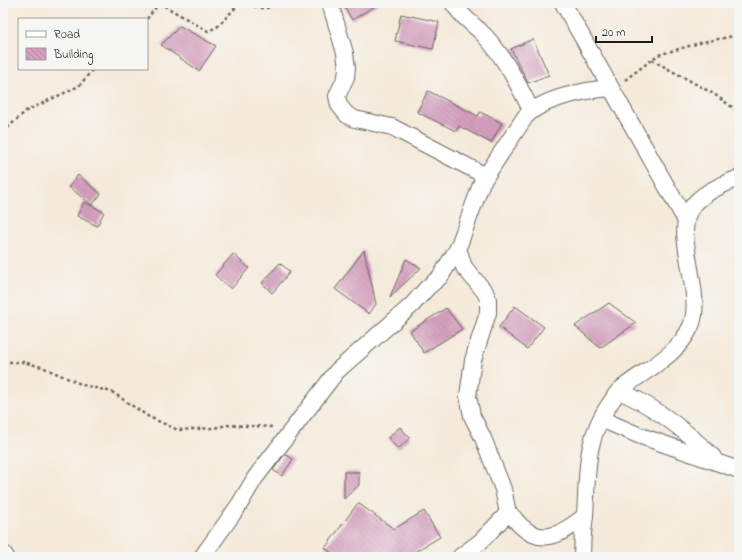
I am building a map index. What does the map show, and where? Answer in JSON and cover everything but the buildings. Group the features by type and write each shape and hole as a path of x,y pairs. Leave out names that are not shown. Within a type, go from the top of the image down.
{"street":[{"path":"330,3 345,53 347,68 346,77 337,96 339,105 347,115 355,119 392,128 486,176"},
{"path":"453,3 462,15 486,37 511,70 531,110"},
{"path":"563,3 685,220 685,240 694,294 694,317 685,338 670,353 619,391 601,419 591,444 587,461 582,557"},
{"path":"202,557 239,505 255,478 336,371 394,319 412,305 427,288 440,277 458,248 486,176 515,130 531,110 571,95 589,90 610,88"},
{"path":"685,220 695,203 706,193 739,178"},
{"path":"458,248 464,267 485,292 488,299 488,313 473,360 468,396 472,416 483,438 503,489 508,513 511,514 522,527 530,533 543,536 554,536 562,533 584,516"},
{"path":"619,391 637,399 675,423 717,461"},
{"path":"601,419 658,442 717,461 739,470"},
{"path":"460,557 480,542 508,513"},
{"path":"3,553 6,557"}],"path":[{"path":"147,18 159,3 208,31 217,27 240,3 265,9 272,7 276,3"},
{"path":"610,88 658,56 703,42 739,35"},
{"path":"652,60 714,94 739,112"},
{"path":"3,132 26,111 79,86 92,70"},
{"path":"3,362 22,362 42,367 71,381 112,392 149,417 178,430 214,428 227,425 265,426 292,430"}]}
